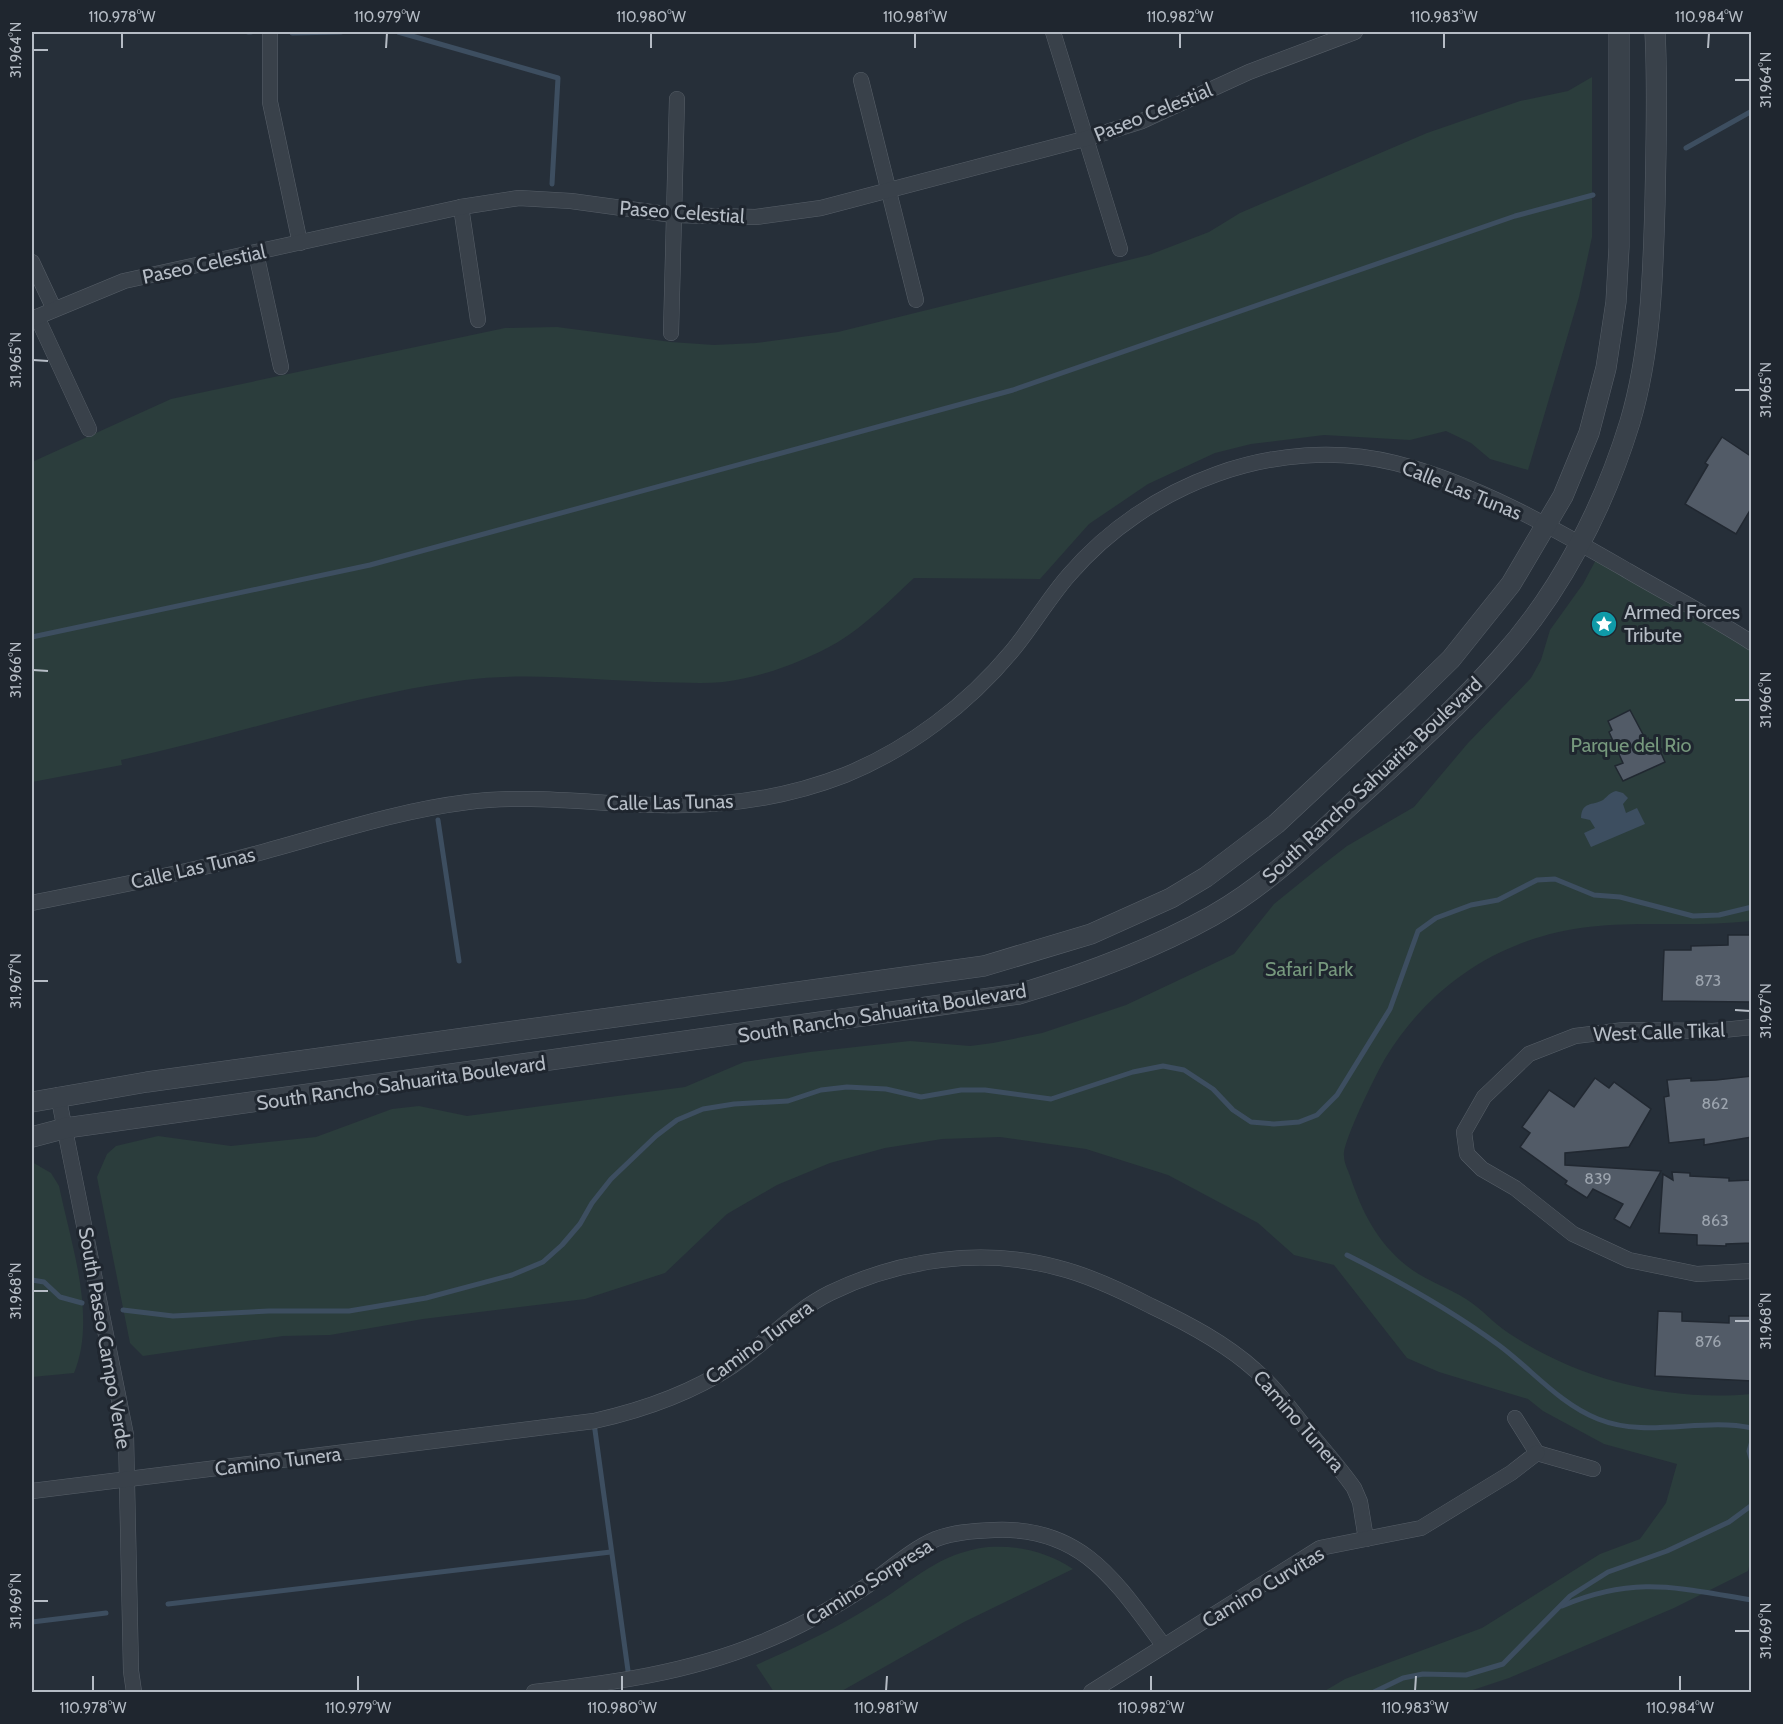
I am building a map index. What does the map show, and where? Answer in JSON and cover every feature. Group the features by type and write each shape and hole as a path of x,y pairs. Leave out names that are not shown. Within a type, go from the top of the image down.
{"street":[{"path":"270,32 270,102 300,243"},
{"path":"1053,32 1088,138 1120,249"},
{"name":"Paseo Celestial","path":"34,318 124,281 461,207 519,198 571,201 673,215 756,218 821,208 1088,138 1142,121 1249,72 1355,32"},
{"name":"South Rancho Sahuarita Boulevard","path":"32,1101 58,1095 944,974 1018,957 1091,934 1131,918 1197,883 1276,824 1451,659 1511,584 1563,496 1598,402 1612,334 1619,247 1619,32"},
{"name":"South Rancho Sahuarita Boulevard","path":"32,1137 66,1128 982,1001 1019,994 1083,975 1156,945 1215,915 1307,845 1402,757 1503,657 1542,605 1580,543 1603,499 1630,421 1648,337 1655,200 1655,32"},
{"path":"861,80 916,300"},
{"path":"671,333 677,99"},
{"path":"461,207 478,320"},
{"path":"256,252 280,367"},
{"path":"32,262 54,309"},
{"path":"34,318 88,429"},
{"name":"Calle Las Tunas","path":"32,903 136,883 252,855 374,820 434,807 509,798 694,806 783,794 846,774 910,741 970,696 1015,648 1070,573 1126,521 1158,499 1196,481 1232,469 1271,460 1313,456 1352,457 1391,462 1438,476 1547,525 1752,643"},
{"name":"West Calle Tikal","path":"1752,1027 1713,1031 1624,1030 1575,1036 1529,1054 1484,1098 1464,1132 1467,1154 1482,1169 1515,1188 1573,1234 1640,1263 1697,1274 1752,1271"},
{"name":"South Paseo Campo Verde","path":"58,1095 126,1434 131,1671 134,1692"},
{"name":"Camino Tunera","path":"32,1491 594,1421 621,1415 680,1394 705,1382 734,1364 804,1308 841,1289 901,1267 966,1257 997,1258 1059,1268 1108,1286 1172,1316 1231,1351 1255,1369 1274,1388 1354,1488 1360,1502 1366,1539"},
{"path":"1515,1418 1537,1453 1593,1469"},
{"name":"Camino Curvitas","path":"1092,1692 1320,1548 1421,1528 1511,1473 1537,1453"},
{"name":"Camino Sorpresa","path":"534,1692 618,1687 703,1664 760,1643 815,1618 935,1539 973,1531 1022,1530 1042,1534 1084,1554 1115,1581 1164,1646"}],"green space":[{"path":"1592,77 1592,237 1579,297 1528,470 1490,459 1471,443 1446,431 1410,440 1324,435 1251,444 1215,453 1148,484 1089,524 1040,579 914,578 868,620 838,642 797,662 768,672 738,680 706,683 536,677 465,680 378,695 121,760 122,765 32,782 32,462 171,399 505,328 557,327 671,342 714,345 756,343 838,332 1149,255 1209,232 1240,213 1427,133 1520,101 1568,91"},
{"path":"1599,554 1751,643 1751,921 1608,925 1580,928 1522,943 1481,963 1444,989 1413,1020 1399,1038 1386,1057 1361,1107 1348,1137 1344,1159 1365,1214 1396,1257 1421,1275 1466,1299 1504,1330 1537,1350 1595,1375 1657,1391 1720,1396 1751,1394 1752,1553 1748,1571 1674,1608 1509,1678 1467,1692 1323,1692 1345,1679 1482,1628 1600,1554 1640,1539 1666,1503 1677,1464 1604,1444 1543,1411 1528,1399 1439,1372 1407,1358 1334,1265 1294,1255 1258,1223 1168,1175 1086,1149 1000,1137 942,1139 885,1148 830,1163 777,1185 727,1214 665,1273 585,1299 423,1319 330,1335 283,1336 143,1356 130,1343 97,1177 107,1154 116,1146 158,1136 231,1146 316,1137 392,1109 419,1106 467,1116 685,1087 744,1062 910,1041 970,1046 993,1043 1042,1033 1126,1005 1234,954 1274,904 1347,846 1414,807 1468,743 1531,678 1541,660 1550,630 1583,584"},
{"path":"32,1162 51,1173 59,1186 80,1280 83,1328 74,1373 32,1377"},
{"path":"1011,1547 1032,1551 1053,1558 1073,1569 964,1622 840,1692 774,1692 756,1665 846,1621 941,1561 970,1550"}],"water":[{"path":"1616,791 1628,798 1623,804 1626,813 1637,808 1645,824 1591,847 1584,833 1595,828 1590,820 1581,818 1583,809"}],"building":[{"path":"1722,437 1752,457 1752,507 1736,534 1685,504 1708,465 1705,463"},
{"path":"1630,710 1646,740 1648,738 1653,748 1658,746 1665,762 1623,781 1615,766 1623,763 1609,732 1612,730 1608,721"},
{"path":"1728,935 1752,935 1752,1002 1662,1001 1664,950 1691,950 1691,946 1728,945"},
{"path":"1752,1076 1752,1137 1704,1145 1704,1139 1669,1143 1664,1097 1669,1096 1667,1080 1691,1078 1691,1081 1716,1080"},
{"path":"1595,1078 1609,1088 1614,1082 1651,1109 1629,1147 1565,1153 1565,1165 1661,1171 1630,1228 1614,1219 1623,1204 1593,1189 1587,1198 1565,1184 1567,1181 1520,1147 1530,1133 1522,1127 1549,1090 1574,1107"},
{"path":"1672,1172 1690,1173 1690,1176 1729,1178 1729,1181 1752,1180 1752,1243 1726,1244 1726,1246 1697,1245 1697,1235 1659,1233 1663,1174 1673,1180"},
{"path":"1658,1311 1682,1312 1682,1321 1729,1323 1729,1316 1752,1316 1752,1381 1655,1376"}],"waterway":[{"path":"292,33 341,32"},
{"path":"398,32 558,78 552,184"},
{"path":"1686,148 1752,111"},
{"path":"32,637 370,565 1013,390 1515,216 1593,195"},
{"path":"438,820 459,961"},
{"path":"123,1310 173,1316 269,1311 349,1311 426,1298 512,1275 543,1262 562,1245 580,1224 592,1203 611,1179 656,1136 677,1120 703,1109 734,1104 788,1101 821,1090 847,1087 886,1089 921,1097 961,1090 985,1090 1051,1099 1133,1072 1163,1066 1184,1070 1213,1089 1233,1110 1251,1122 1274,1124 1299,1122 1317,1115 1337,1095 1390,1009 1418,931 1436,918 1471,905 1498,900 1537,880 1555,879 1594,895 1620,897 1693,916 1719,915 1752,907"},
{"path":"1347,1255 1463,1320 1512,1355 1571,1405 1598,1419 1617,1425 1636,1427 1733,1425 1752,1428"},
{"path":"32,1280 44,1282 60,1297 82,1303"},
{"path":"594,1423 629,1678"},
{"path":"1752,1441 1749,1451 1752,1462"},
{"path":"1374,1692 1403,1678 1423,1674 1466,1675 1503,1664 1570,1596 1608,1572 1667,1551 1729,1522 1752,1505"},
{"path":"168,1604 611,1552"},
{"path":"1562,1606 1588,1596 1634,1587 1678,1588 1752,1600"},
{"path":"32,1622 106,1613"}],"place":[{"name":"Armed Forces Tribute","path":"1604,624"}],"park label":[{"name":"Parque del Rio","path":"1631,745"},
{"name":"Safari Park","path":"1309,969"}]}
